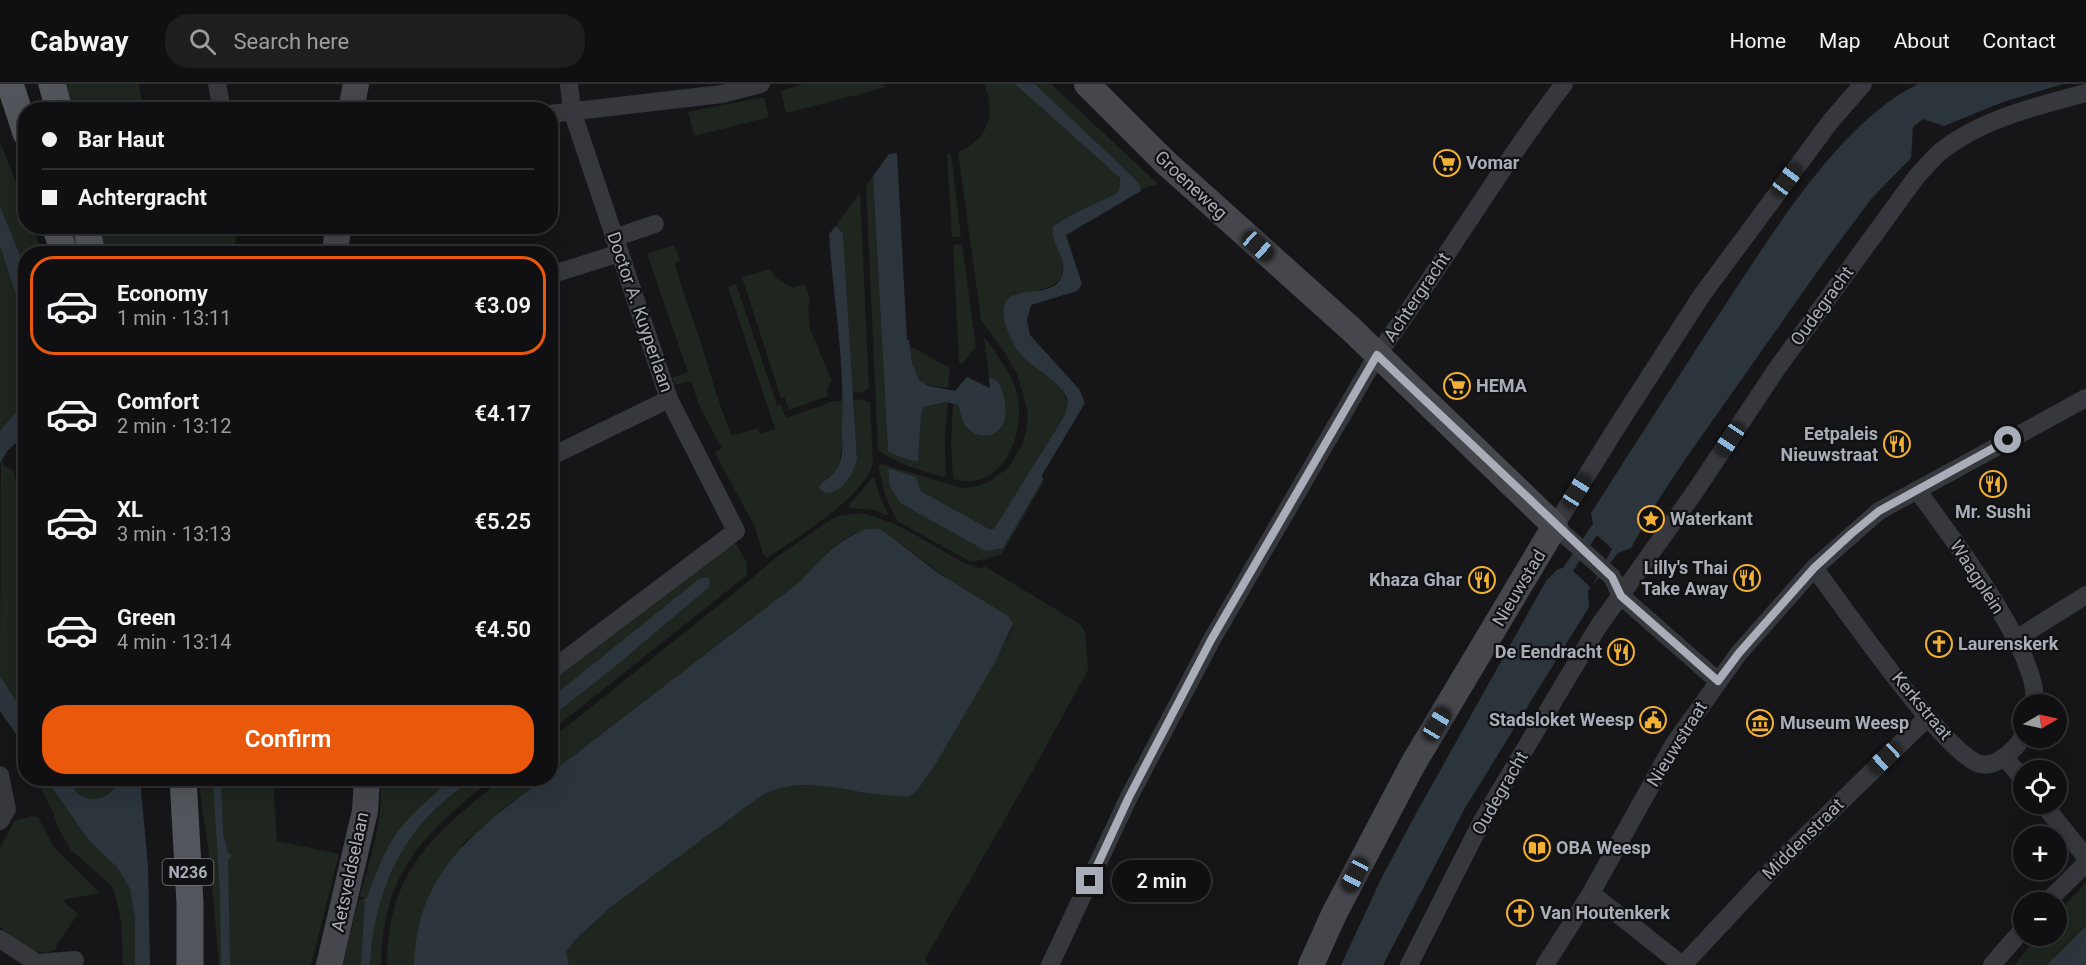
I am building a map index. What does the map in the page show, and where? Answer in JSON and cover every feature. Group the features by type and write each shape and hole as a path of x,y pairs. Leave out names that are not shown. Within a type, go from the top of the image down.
{"main road":[{"path":"10,84 18,108"},
{"path":"52,84 57,102"},
{"name":"N236","path":"183,786 190,903 190,965"}],"street":[{"path":"217,84 221,102"},
{"path":"353,102 356,84"},
{"name":"Doctor A. Kuyperlaan","path":"558,665 736,531 669,399 572,111 569,84"},
{"path":"558,113 722,94 761,84"},
{"name":"Groeneweg","path":"1087,84 1165,162 1342,321 1555,526"},
{"name":"Achtergracht","path":"1050,965 1129,797 1211,640 1377,355 1405,318 1531,128 1564,84"},
{"name":"Nieuwstad","path":"1311,965 1334,914 1413,764 1620,422 1702,295 1830,122 1863,84"},
{"name":"Oudegracht","path":"1409,965 1484,819 1598,627 1694,493 1778,367 1917,176 1940,152 1971,133 2020,111 2086,93"},
{"path":"558,271 617,245 655,224"},
{"name":"Nieuwstraat","path":"1545,965 1591,893 1674,744 1739,653 1814,568 1879,511 2086,398"},
{"path":"558,453 669,399"},
{"name":"Waagplein","path":"1917,490 1979,576 2016,639 2032,678 2033,694"},
{"path":"1555,526 1612,577 1621,596 1718,681"},
{"name":"Kerkstraat","path":"1814,568 1928,718 1957,747 1977,763 1991,764 2004,756"},
{"path":"2016,639 2086,595"},
{"name":"Middenstraat","path":"1682,965 1782,859 1928,718"},
{"path":"2013,748 2004,756 2013,767"},
{"path":"0,775 7,809 0,821"},
{"name":"Aetsveldselaan","path":"329,965 365,811 367,786"},
{"path":"2051,814 2086,857"},
{"path":"2057,892 2086,863"},
{"path":"1591,893 1682,965"},
{"path":"0,939 36,963 75,960"},
{"path":"1992,965 2013,941"}],"shaded area":[{"path":"65,84 139,84 142,102 69,102"},
{"path":"803,84 882,84 887,87 786,113 781,91"},
{"path":"984,84 1015,84 1120,178 1119,190 1116,194 1053,226 1063,265 1058,281 1044,289 1015,294 1004,310 1010,335 1019,352 1058,386 1067,400 1067,407 1062,420 994,529 989,529 921,491 916,477 888,469 1003,548 1044,481 1001,555 971,562 897,521 886,498 878,466 882,464 963,488 977,486 987,483 1008,468 1022,445 1026,431 1028,417 1017,374 981,320 958,152 977,140 987,124 990,105"},
{"path":"1015,84 1035,84 1134,178 1141,191 1066,235 1082,284 1077,291 1031,305 1027,320 1030,335 1079,389 1085,403 1042,475 1043,480 1003,548 986,551 900,503 890,486 888,468 916,477 921,491 989,529 994,529 1062,420 1067,404 1067,398 1060,387 1024,358 1016,347 1006,326 1004,310 1007,301 1014,295 1055,285 1061,278 1063,265 1054,239 1053,226 1116,194 1119,190 1120,178"},
{"path":"1035,84 1051,84 1158,184 1141,189 1134,178"},
{"path":"1918,84 2063,84 2003,102 1944,126 1923,119 1913,127 1911,158 1872,198 1822,265 1684,461 1655,505 1631,548 1618,553 1588,591 1589,607 1465,808 1383,965 1341,965 1382,877 1546,581 1558,569 1563,568 1593,524 1591,513 1772,234 1815,175 1864,122 1890,101"},
{"path":"764,97 769,117 694,136 688,112"},
{"path":"0,141 18,189 18,234 35,234 40,246 18,246 18,250 0,206"},
{"path":"897,153 907,340 909,340 912,363 919,380 929,386 955,391 967,377 990,388 990,377 999,385 1005,407 1005,418 1000,428 984,436 967,428 958,405 946,402 924,407 921,414 918,461 888,452 873,176 889,154"},
{"path":"947,154 951,154 961,237 952,237"},
{"path":"873,176 888,452 921,414 924,407 948,402 945,438 946,474 943,477 900,463 878,450 866,186"},
{"path":"860,192 869,389 853,393 843,233 836,226"},
{"path":"0,206 18,250 18,301 0,246"},
{"path":"836,226 843,233 857,459 846,482 837,490 825,493 819,488 820,485 838,468 842,450 842,377 829,234"},
{"path":"99,234 236,234 235,246 101,246"},
{"path":"962,244 976,347 962,364 959,362 953,245"},
{"path":"674,245 680,260 675,263 680,281 732,436 758,428 760,434 775,429 728,287 736,284 777,405 781,404 786,418 834,401 844,401 843,438 839,465 836,471 820,485 847,482 849,479 857,459 854,400 861,399 870,403 873,461 859,488 829,515 767,558 763,554 755,527 715,453 722,448 700,408 691,381 675,385 672,378 688,372 647,254"},
{"path":"0,246 18,299 18,409 0,431"},
{"path":"770,269 776,278 793,288 804,284 810,298 808,310 810,329 832,381 827,390 828,396 789,410 785,398 781,398 742,277"},
{"path":"984,338 1004,365 1015,386 1019,409 1018,426 1007,457 997,469 985,478 970,481 953,479 951,443 953,403 958,405 961,415 1005,412 999,387 989,377"},
{"path":"910,346 950,368 948,388 922,382 918,378 913,366"},
{"path":"18,409 18,441 8,450 0,463 0,431"},
{"path":"1,460 14,472 18,496 18,703 0,676"},
{"path":"874,476 889,516 875,510 848,506"},
{"path":"860,513 880,518 970,565 982,569 984,566 1080,624 1085,632 1088,670 925,959 930,965 569,965 566,952 575,940 611,907 761,796 783,787 814,784 907,797 917,791 937,762 1013,628 885,532 873,529 861,531 839,543 802,580 558,768 558,733 774,559 838,516"},
{"path":"867,529 878,529 885,532 938,573 1008,616 1013,624 995,662 937,762 917,791 907,797 803,785 788,786 761,796 611,907 575,940 566,952 569,965 414,965 422,915 432,890 445,868 480,829 534,786 558,786 558,768 802,580 823,557 857,533"},
{"path":"733,539 747,563 747,575 558,725 558,673"},
{"path":"706,577 710,579 709,587 558,711 558,692 698,580"},
{"path":"0,676 18,703 18,737 0,711"},
{"path":"40,786 51,786 90,842 117,867 130,889 135,919 135,965 123,965 121,922 111,885 71,850 58,828 53,812"},
{"path":"51,786 72,786 78,794 86,798 98,799 109,794 115,786 141,786 148,866 150,965 135,965 135,919 130,889 117,867 90,842"},
{"path":"72,786 115,786 109,794 98,799 86,798"},
{"path":"199,786 273,786 277,841 339,854 311,965 219,965 210,861"},
{"path":"213,786 221,786 223,834 228,853 231,854 228,858 230,965 221,965 220,896"},
{"path":"380,786 483,786 427,838 411,858 399,879 390,904 384,932 381,965 342,965 359,899 364,898 360,896 372,854 381,797"},
{"path":"444,786 463,786 421,824 396,862 377,912 370,965 361,965 365,902 363,900 367,898 391,841 422,805"},
{"path":"494,786 534,786 504,808 463,844 414,960 414,965 387,965 389,932 396,903 406,878 419,857 455,818"},
{"path":"32,816 38,817 53,846 100,893 62,900 78,914 57,944 56,949 49,952 27,947 0,927 0,848 14,821"},
{"path":"2086,882 2086,926 2067,945 2067,903"},
{"path":"2086,926 2086,965 2047,965 2067,946"},
{"path":"2030,946 2066,946 2047,965 2014,965"}],"pier":[{"path":"1597,535 1612,549 1591,588 1573,571"}],"place":[{"name":"Vomar","path":"1447,163"},
{"name":"HEMA","path":"1457,386"},
{"name":"Eetpaleis Nieuwstraat","path":"1897,444"},
{"name":"Mr. Sushi","path":"1993,484"},
{"name":"Waterkant","path":"1651,519"},
{"name":"Lilly's Thai Take Away","path":"1747,578"},
{"name":"Khaza Ghar","path":"1482,580"},
{"name":"Laurenskerk","path":"1939,644"},
{"name":"De Eendracht","path":"1621,652"},
{"name":"Stadsloket Weesp","path":"1653,720"},
{"name":"Museum Weesp","path":"1760,723"},
{"name":"OBA Weesp","path":"1537,848"},
{"name":"Van Houtenkerk","path":"1520,913"}],"route":[{"path":"1090,881 1129,797 1211,640 1377,355 1574,544 1612,577 1621,596 1718,681 1739,653 1814,568 1851,534 1879,511 2008,440"}]}
